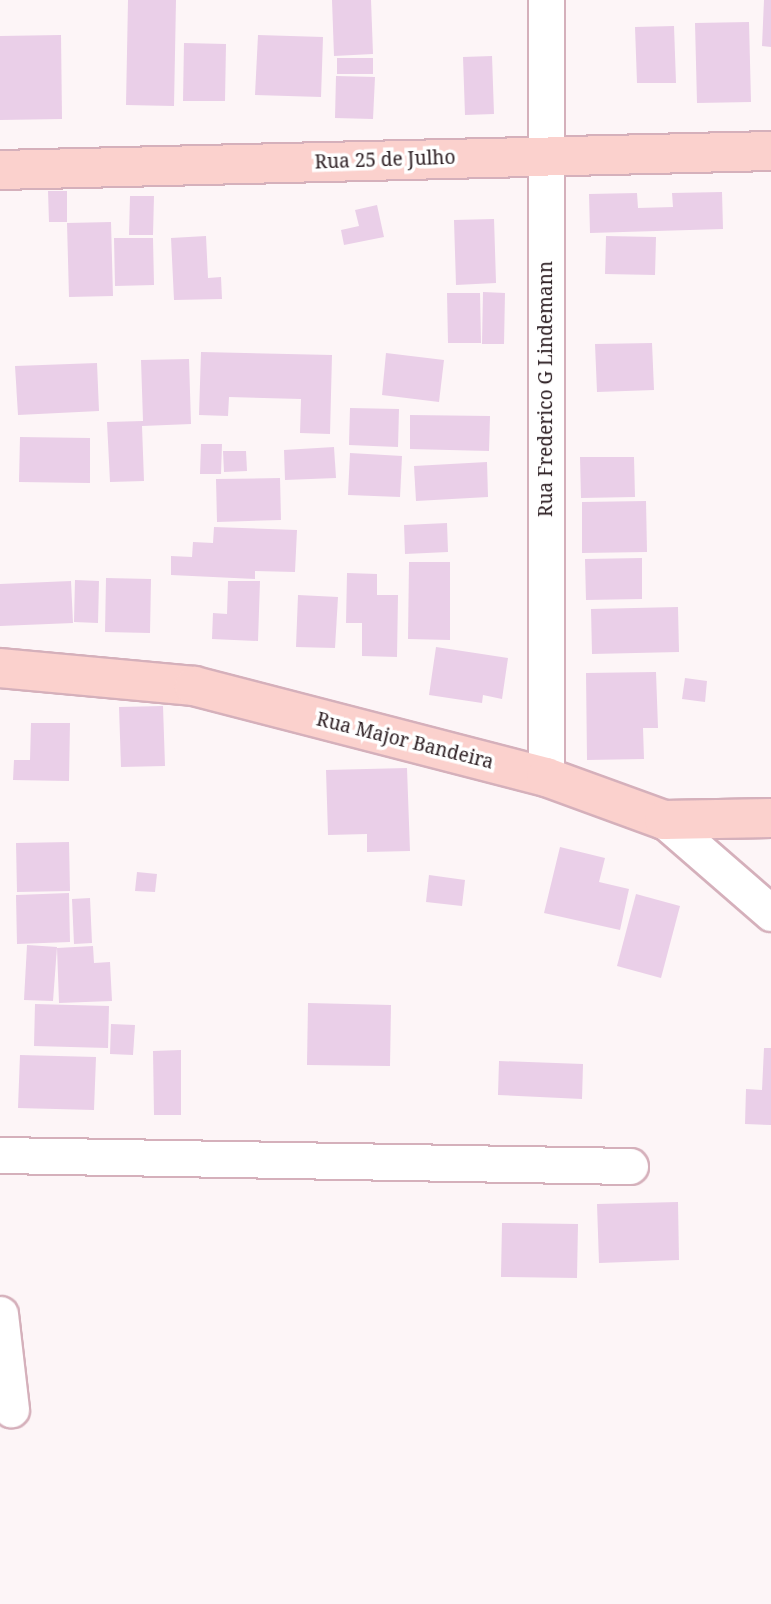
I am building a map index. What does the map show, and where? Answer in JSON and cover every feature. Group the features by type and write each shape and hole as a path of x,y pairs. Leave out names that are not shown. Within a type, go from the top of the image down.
{"main road":[{"name":"Rua 25 de Julho","path":"0,170 771,150"},
{"name":"Rua Major Bandeira","path":"0,668 194,686 547,777 664,820"},
{"path":"664,820 771,818"}],"street":[{"name":"Rua Frederico G Lindemann","path":"546,0 547,777"},
{"name":"Rua Major Bandeira","path":"664,820 771,913"},
{"path":"0,1155 630,1166"},
{"path":"0,1314 12,1409"}],"building":[{"path":"128,0 176,0 174,106 126,105"},
{"path":"332,0 371,0 373,54 334,56"},
{"path":"764,0 771,0 771,47 762,46"},
{"path":"749,22 751,102 697,103 695,23"},
{"path":"674,26 676,83 637,83 635,27"},
{"path":"61,35 62,119 0,120 0,36"},
{"path":"258,35 323,37 321,97 255,95"},
{"path":"184,43 226,44 225,101 183,101"},
{"path":"492,56 494,114 465,115 463,57"},
{"path":"337,58 373,58 373,74 337,74"},
{"path":"336,76 375,77 373,119 335,118"},
{"path":"48,191 67,191 67,222 49,222"},
{"path":"722,192 723,229 590,233 589,194 637,193 638,208 673,207 672,193"},
{"path":"130,196 154,196 153,235 129,235"},
{"path":"377,205 384,237 344,245 341,230 359,226 355,210"},
{"path":"494,219 496,283 456,285 454,220"},
{"path":"111,222 113,296 69,297 67,223"},
{"path":"206,236 208,278 221,277 222,299 174,300 171,238"},
{"path":"606,236 656,237 655,275 605,274"},
{"path":"114,238 153,238 154,285 115,286"},
{"path":"483,292 505,293 504,344 482,344"},
{"path":"447,293 480,293 481,343 448,343"},
{"path":"652,343 654,390 597,392 595,344"},
{"path":"201,352 332,355 330,434 300,433 301,399 229,397 228,416 199,415"},
{"path":"386,353 444,360 439,402 382,395"},
{"path":"189,359 191,424 142,426 144,481 110,482 107,422 143,421 141,360"},
{"path":"97,363 99,411 18,415 15,366"},
{"path":"350,408 399,409 398,447 349,445"},
{"path":"410,415 490,416 489,451 410,449"},
{"path":"20,437 90,438 90,483 19,482"},
{"path":"201,444 222,444 221,474 200,474"},
{"path":"334,447 336,478 285,480 284,450"},
{"path":"223,451 246,451 247,471 224,472"},
{"path":"350,453 402,456 400,497 348,495"},
{"path":"580,457 634,457 635,497 581,498"},
{"path":"487,462 488,497 416,501 414,466"},
{"path":"280,478 281,520 217,522 216,479"},
{"path":"646,501 647,552 582,553 582,502"},
{"path":"447,523 448,552 405,554 404,525"},
{"path":"214,527 297,530 295,572 255,571 255,579 171,575 171,556 192,557 193,542 213,543"},
{"path":"642,558 642,599 586,600 585,559"},
{"path":"409,562 450,562 450,640 408,639"},
{"path":"347,573 377,574 377,595 398,595 397,657 362,656 362,623 346,623"},
{"path":"106,578 151,579 150,633 105,632"},
{"path":"75,580 99,581 98,623 74,622"},
{"path":"71,581 73,623 0,626 0,584"},
{"path":"228,581 260,581 258,641 212,639 213,613 227,614"},
{"path":"298,595 338,597 335,648 296,647"},
{"path":"678,607 679,652 592,654 591,609"},
{"path":"436,647 508,658 502,699 483,695 482,703 429,695"},
{"path":"656,672 658,728 643,728 644,759 587,760 586,673"},
{"path":"685,678 707,681 705,702 682,699"},
{"path":"163,706 165,766 121,767 119,707"},
{"path":"31,723 70,723 69,781 13,780 14,760 30,760"},
{"path":"407,768 410,851 367,852 367,834 328,835 326,770"},
{"path":"69,842 70,891 17,892 16,843"},
{"path":"560,847 605,858 599,882 629,889 620,930 544,913"},
{"path":"137,872 157,874 155,892 135,891"},
{"path":"429,875 465,880 462,906 426,902"},
{"path":"69,893 70,942 17,944 16,895"},
{"path":"636,894 680,906 661,978 617,966"},
{"path":"90,898 92,943 74,944 72,899"},
{"path":"27,945 57,947 53,1001 24,1000"},
{"path":"93,946 94,963 110,962 112,1001 59,1003 57,948"},
{"path":"308,1003 391,1005 390,1066 307,1065"},
{"path":"35,1004 109,1006 108,1048 34,1046"},
{"path":"111,1024 135,1025 133,1055 110,1054"},
{"path":"764,1048 771,1048 771,1125 745,1124 746,1089 762,1090"},
{"path":"181,1050 181,1115 154,1115 153,1051"},
{"path":"20,1055 96,1057 94,1110 18,1108"},
{"path":"499,1061 583,1064 582,1099 498,1095"},
{"path":"678,1202 679,1260 599,1263 597,1204"},
{"path":"502,1223 578,1224 577,1278 501,1277"}]}
